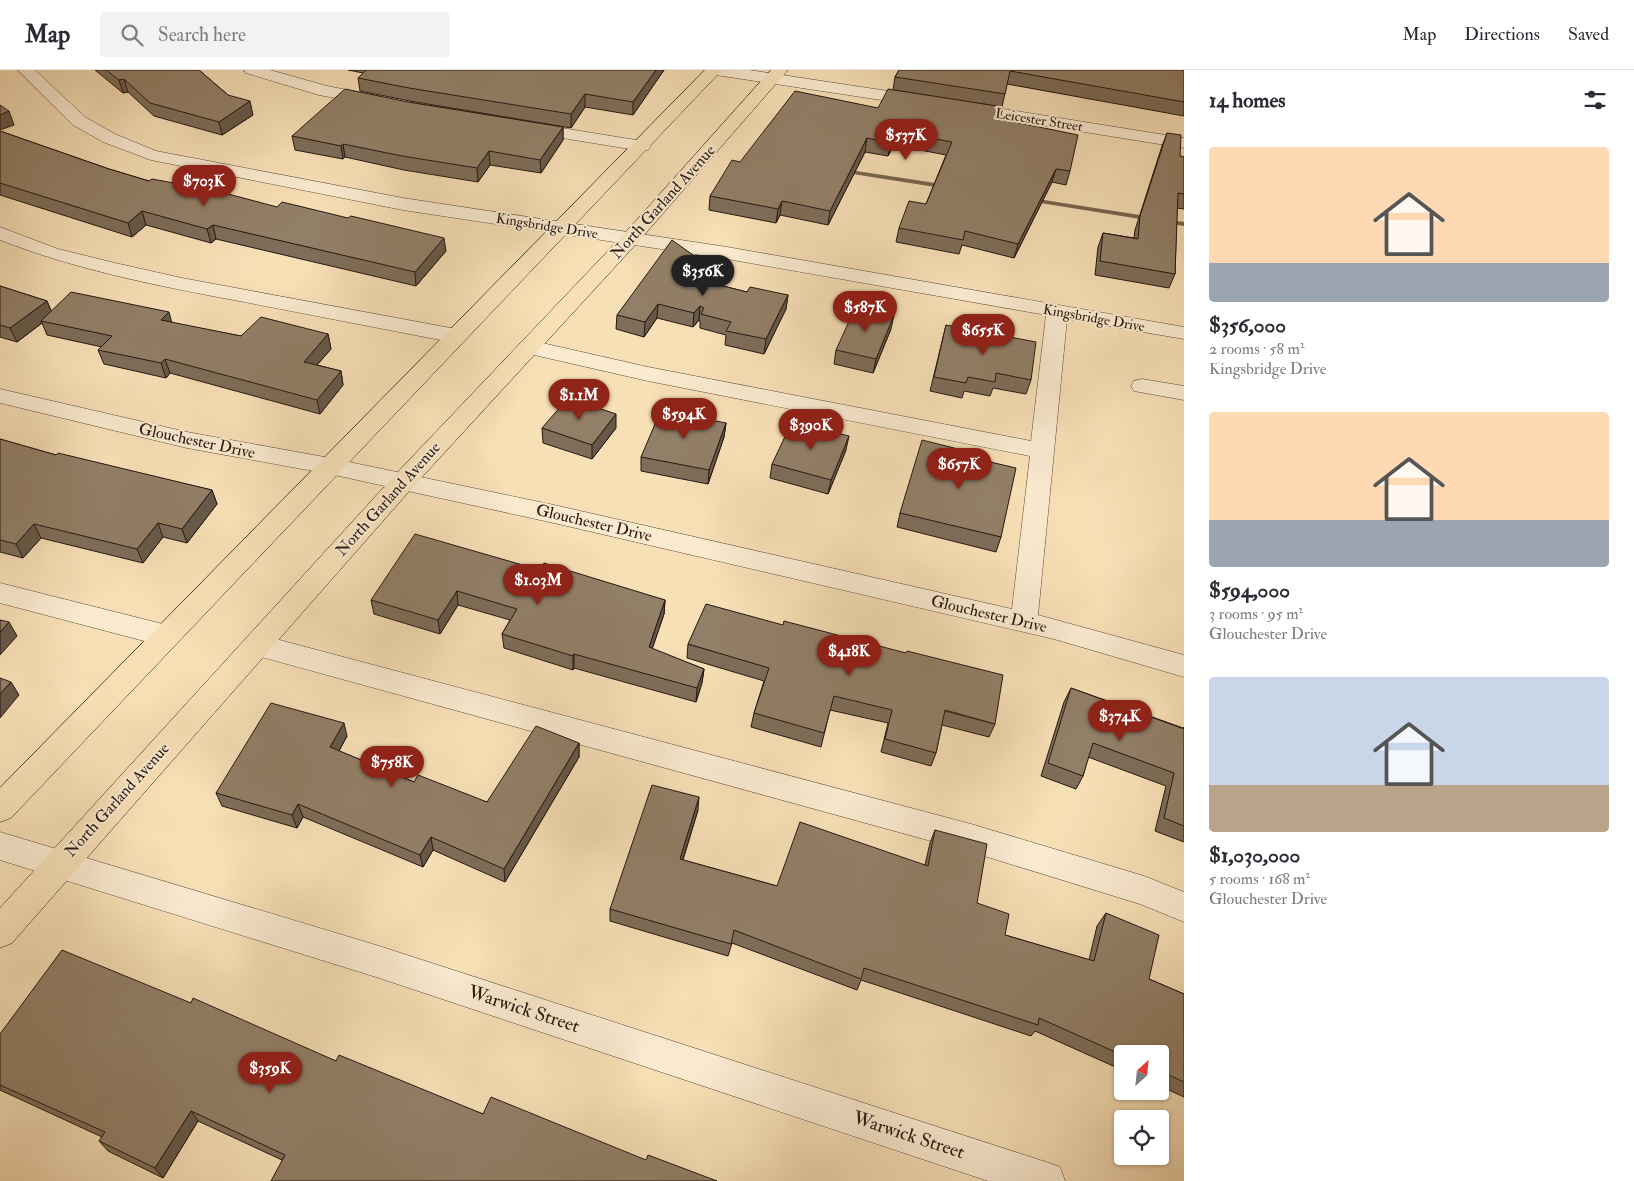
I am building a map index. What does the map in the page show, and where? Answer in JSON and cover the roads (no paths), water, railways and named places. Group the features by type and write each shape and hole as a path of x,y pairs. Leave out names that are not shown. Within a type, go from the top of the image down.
{"main road":[{"path":"0,809 715,70"},
{"name":"North Garland Avenue","path":"0,932 403,482 631,238 776,74"}],"street":[{"name":"Kingsbridge Drive","path":"26,70 79,121 109,138 151,155 394,202 560,229 727,252 1184,333"},
{"path":"252,70 325,91 391,104"},
{"name":"Leicester Street","path":"715,70 776,74 943,104 1184,143"},
{"path":"508,124 642,146"},
{"path":"0,234 51,253 124,272 456,336"},
{"path":"1024,622 1057,312"},
{"path":"529,347 648,374 1042,451"},
{"path":"1142,386 1184,393"},
{"name":"Glouchester Drive","path":"0,396 187,440 330,466 554,514 1024,622 1184,666"},
{"path":"0,593 167,636"},
{"path":"257,645 971,838 1144,891 1184,907"},
{"name":"Warwick Street","path":"0,846 386,964 1046,1181"}],"waterway":[{"path":"840,170 948,187"},
{"path":"1028,199 1184,224"}]}
